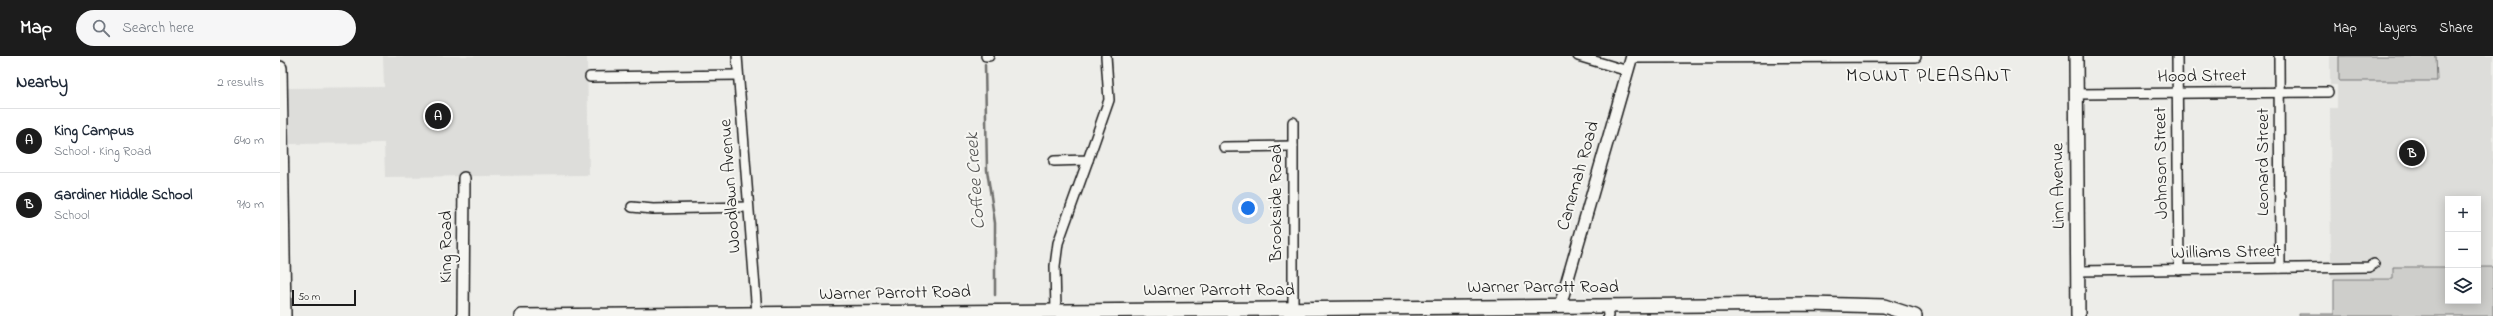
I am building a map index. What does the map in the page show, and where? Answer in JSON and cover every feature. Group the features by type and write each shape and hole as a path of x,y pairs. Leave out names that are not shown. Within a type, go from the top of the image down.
{"main road":[{"name":"Linn Avenue","path":"2076,56 2078,316"},
{"path":"280,68 284,316"},
{"name":"Warner Parrott Road","path":"521,316 1056,311 1232,312 1294,309 1499,311 1560,306 1608,311 1844,304 1884,306 1915,316"}],"street":[{"name":"Woodlawn Avenue","path":"737,56 757,314"},
{"path":"1056,311 1055,266 1058,243 1109,100 1106,56"},
{"path":"1578,56 1628,71"},
{"name":"Johnson Street","path":"2176,56 2179,270"},
{"name":"Leonard Street","path":"2279,56 2280,268"},
{"path":"1632,57 1916,57"},
{"name":"Canemah Road","path":"1560,306 1632,57"},
{"path":"590,77 738,75"},
{"name":"Hood Street","path":"2076,94 2328,92"},
{"name":"Brookside Road","path":"1293,122 1294,309"},
{"path":"1224,147 1293,146"},
{"path":"1054,160 1088,160"},
{"name":"King Road","path":"463,316 464,178"},
{"path":"632,206 653,209 748,207"},
{"name":"Williams Street","path":"2078,271 2369,267 2374,264"}],"shaded area":[{"path":"383,56 587,56 589,175 385,177 384,143 289,144 288,88 384,87"},
{"path":"2330,56 2493,56 2493,266 2481,266 2481,196 2445,196 2445,266 2393,267 2392,278 2331,278 2330,108 2337,108 2337,85 2330,85"},
{"path":"2339,56 2436,56 2437,81 2339,81"},
{"path":"2393,267 2445,267 2445,304 2481,304 2481,267 2493,267 2493,316 2299,316 2299,314 2334,314 2334,279 2393,279"}],"waterway":[{"name":"Coffee Creek","path":"985,65 987,170 995,223 995,295"}],"place":[{"name":"King Campus","path":"438,116"},
{"name":"Gardiner Middle School","path":"2412,153"}],"district":[{"name":"MOUNT PLEASANT","path":"1929,76"}]}
